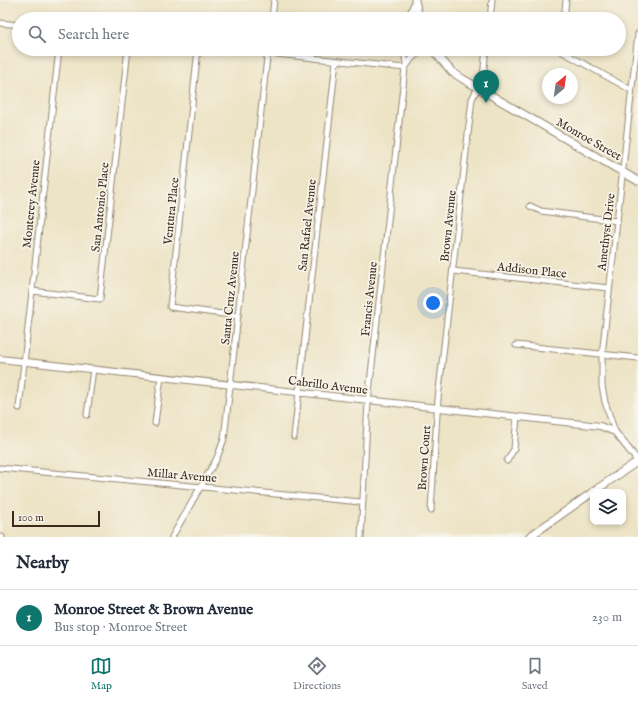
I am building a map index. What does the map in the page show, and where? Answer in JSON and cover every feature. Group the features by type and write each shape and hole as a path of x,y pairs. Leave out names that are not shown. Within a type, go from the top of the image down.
{"main road":[{"path":"415,0 418,12"},
{"name":"Monroe Street","path":"438,56 452,72 638,181"},
{"path":"597,489 638,461"},
{"path":"528,537 590,494"}],"street":[{"path":"273,12 274,0"},
{"path":"411,12 415,0"},
{"path":"491,12 492,0"},
{"path":"565,12 566,0"},
{"path":"0,23 12,24"},
{"name":"Amethyst Drive","path":"615,432 605,402 602,386 602,355 638,34"},
{"name":"Monterey Avenue","path":"19,408 58,56"},
{"name":"San Antonio Place","path":"32,292 100,299 127,56"},
{"name":"Ventura Place","path":"197,56 170,307 238,316"},
{"name":"Santa Cruz Avenue","path":"172,537 221,448 231,384 266,56"},
{"path":"302,56 336,61 405,67 417,56"},
{"name":"Francis Avenue","path":"360,537 368,400 405,67 404,56"},
{"name":"Brown Avenue","path":"437,408 472,99 483,77 485,56"},
{"path":"570,56 631,90"},
{"name":"San Rafael Avenue","path":"294,437 336,61"},
{"path":"530,206 541,211 617,221"},
{"name":"Addison Place","path":"453,271 609,288"},
{"path":"516,346 638,358"},
{"name":"Cabrillo Avenue","path":"0,359 600,426 615,432"},
{"path":"87,415 93,369"},
{"path":"155,423 161,377"},
{"name":"Brown Court","path":"431,510 437,408"},
{"path":"507,462 514,449 517,417"},
{"path":"615,432 638,461"},
{"name":"Millar Avenue","path":"0,468 361,502"}],"place":[{"name":"Monroe Street & Brown Avenue","path":"486,103"}]}
